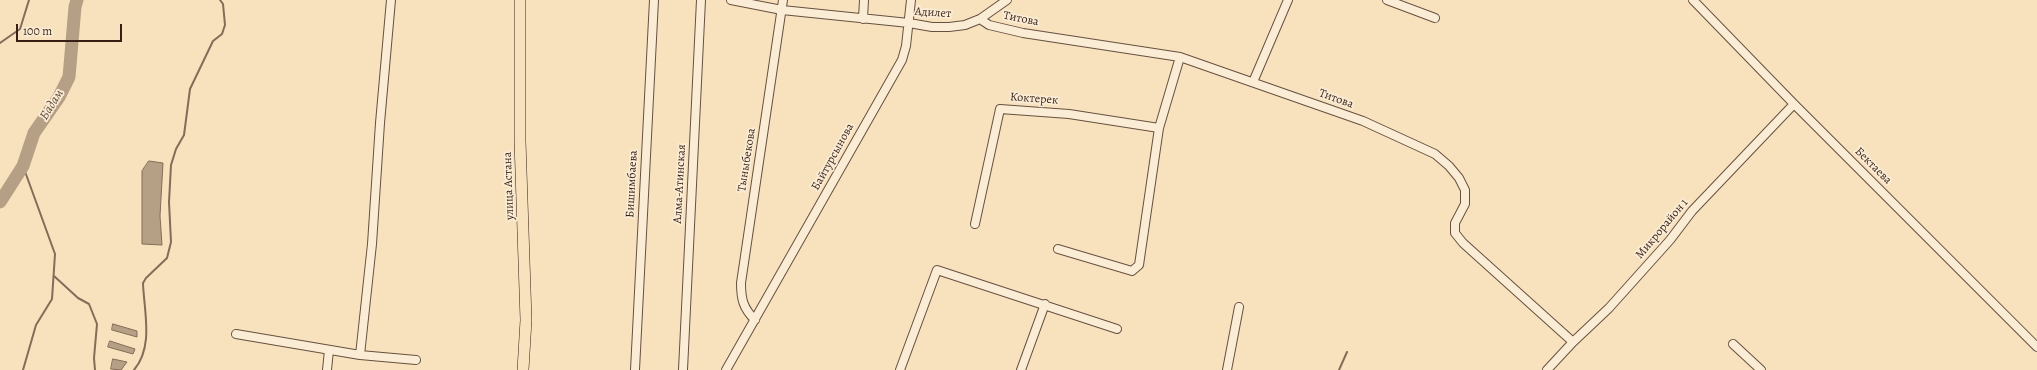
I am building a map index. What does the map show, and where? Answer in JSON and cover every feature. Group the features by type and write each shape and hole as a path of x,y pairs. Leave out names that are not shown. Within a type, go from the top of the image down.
{"main road":[{"name":"улица Астана","path":"520,0 520,141 526,320 523,370"}],"street":[{"path":"360,355 372,244 380,122 391,0"},
{"name":"Бишимбаева","path":"635,370 654,0"},
{"name":"Алма-Атинская","path":"683,370 701,0"},
{"name":"Адилет","path":"731,0 782,10 909,23 932,27 965,26 980,20 1007,0"},
{"name":"Тыныбекова","path":"755,320 747,312 741,299 741,283 783,0"},
{"path":"863,19 864,0"},
{"name":"Байтурсынова","path":"726,370 902,60 906,46 911,0"},
{"path":"1253,82 1288,0"},
{"path":"1387,0 1435,18"},
{"name":"Бектаева","path":"1693,0 1794,104 2037,347"},
{"name":"Титова","path":"980,20 989,25 1023,33 1180,57 1363,121 1435,154 1446,162 1459,178 1465,190 1465,204 1455,223 1455,233 1463,243 1573,342"},
{"path":"1058,249 1132,272 1139,265 1159,128 1180,57"},
{"name":"Микрорайон 1","path":"1547,370 1573,342 1609,308 1670,240 1692,211 1794,104"},
{"name":"Коктерек","path":"975,224 1000,109 1069,114 1159,128"},
{"path":"900,370 937,270 1117,328"},
{"path":"1021,370 1045,304"},
{"path":"1227,370 1238,307"},
{"path":"236,334 360,355 416,360"},
{"path":"1733,344 1761,370"},
{"path":"327,370 329,350"}],"shaded area":[{"path":"149,161 163,163 160,216 162,245 142,244 142,171"},
{"path":"113,324 137,331 137,337 112,330"},
{"path":"110,341 135,349 133,354 108,347"},
{"path":"113,359 127,362 121,370 111,369"}],"waterway":[{"path":"0,43 20,29 29,0"},
{"name":"Бадам","path":"0,202 23,166 34,133 59,97 69,77 75,7 77,0"},
{"path":"134,370 140,361 146,340 146,317 143,283 146,278 167,258 171,242 169,202 171,165 176,149 184,135 190,89 213,41 222,34 225,25 223,4 220,0"},
{"path":"23,166 55,254 52,299 36,325 23,370"},
{"path":"54,276 78,298 89,304 97,324 94,358 95,370"},
{"path":"1339,370 1347,352"}]}
